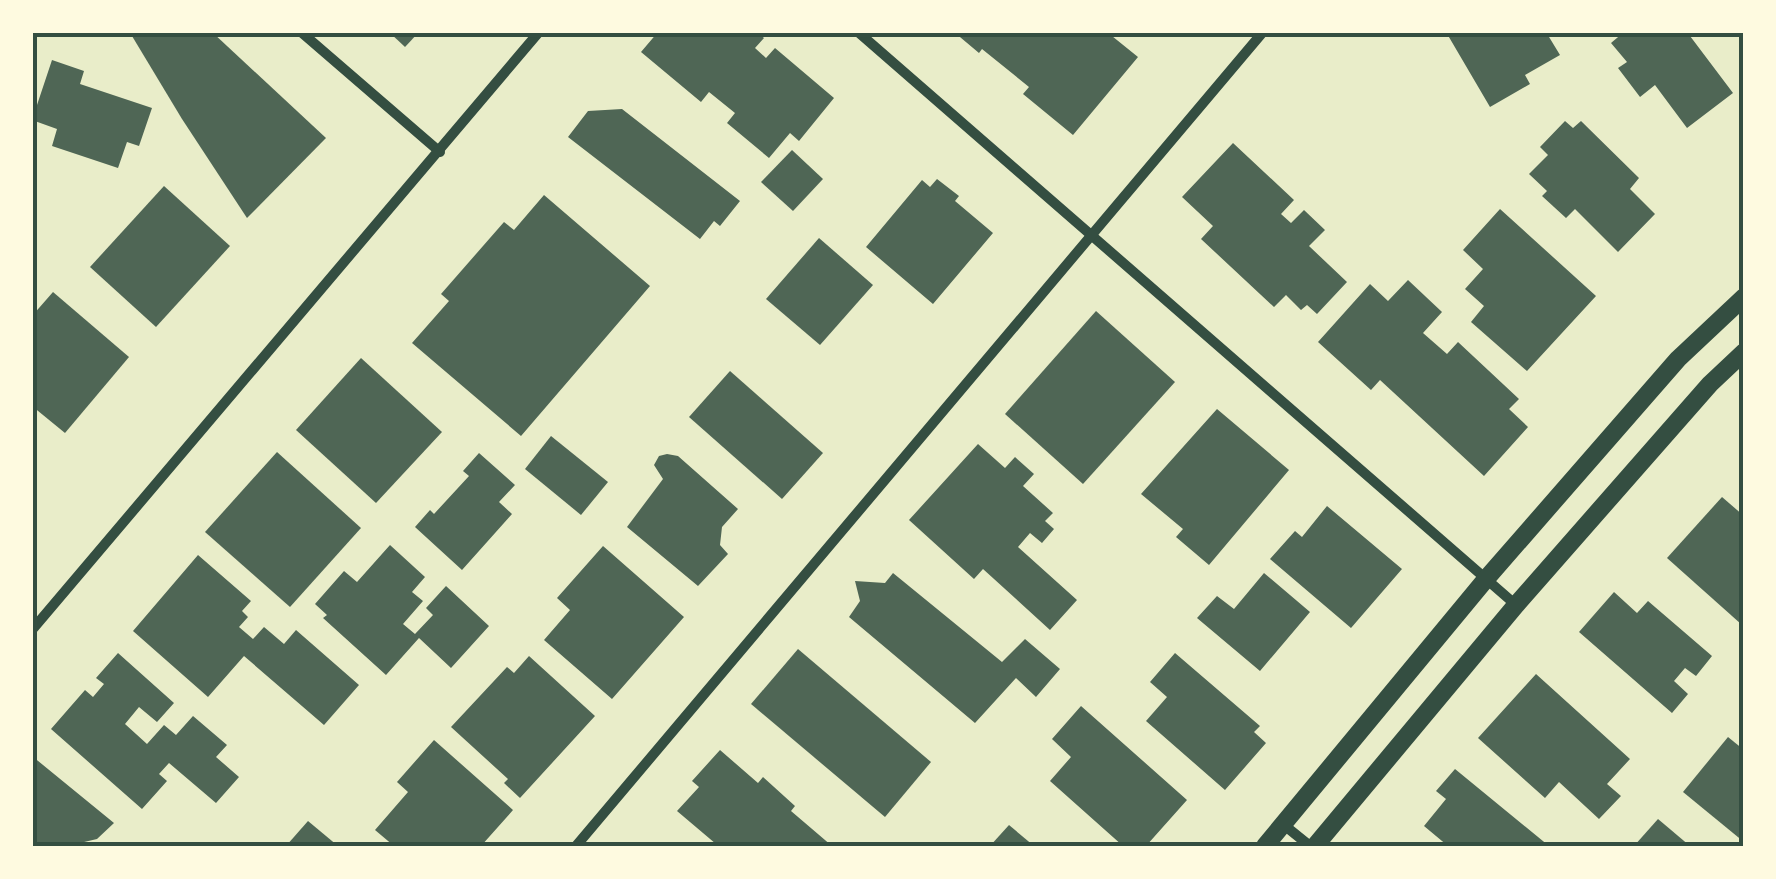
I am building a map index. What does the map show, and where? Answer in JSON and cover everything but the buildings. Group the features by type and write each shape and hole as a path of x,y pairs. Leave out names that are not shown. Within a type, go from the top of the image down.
{"street":[{"path":"301,32 440,152"},
{"path":"32,630 539,32"},
{"path":"858,32 1516,606"},
{"path":"576,846 1263,32"},
{"path":"1266,846 1486,579 1678,359 1744,297"},
{"path":"1284,825 1313,846 1516,606 1710,384 1744,352"}]}
